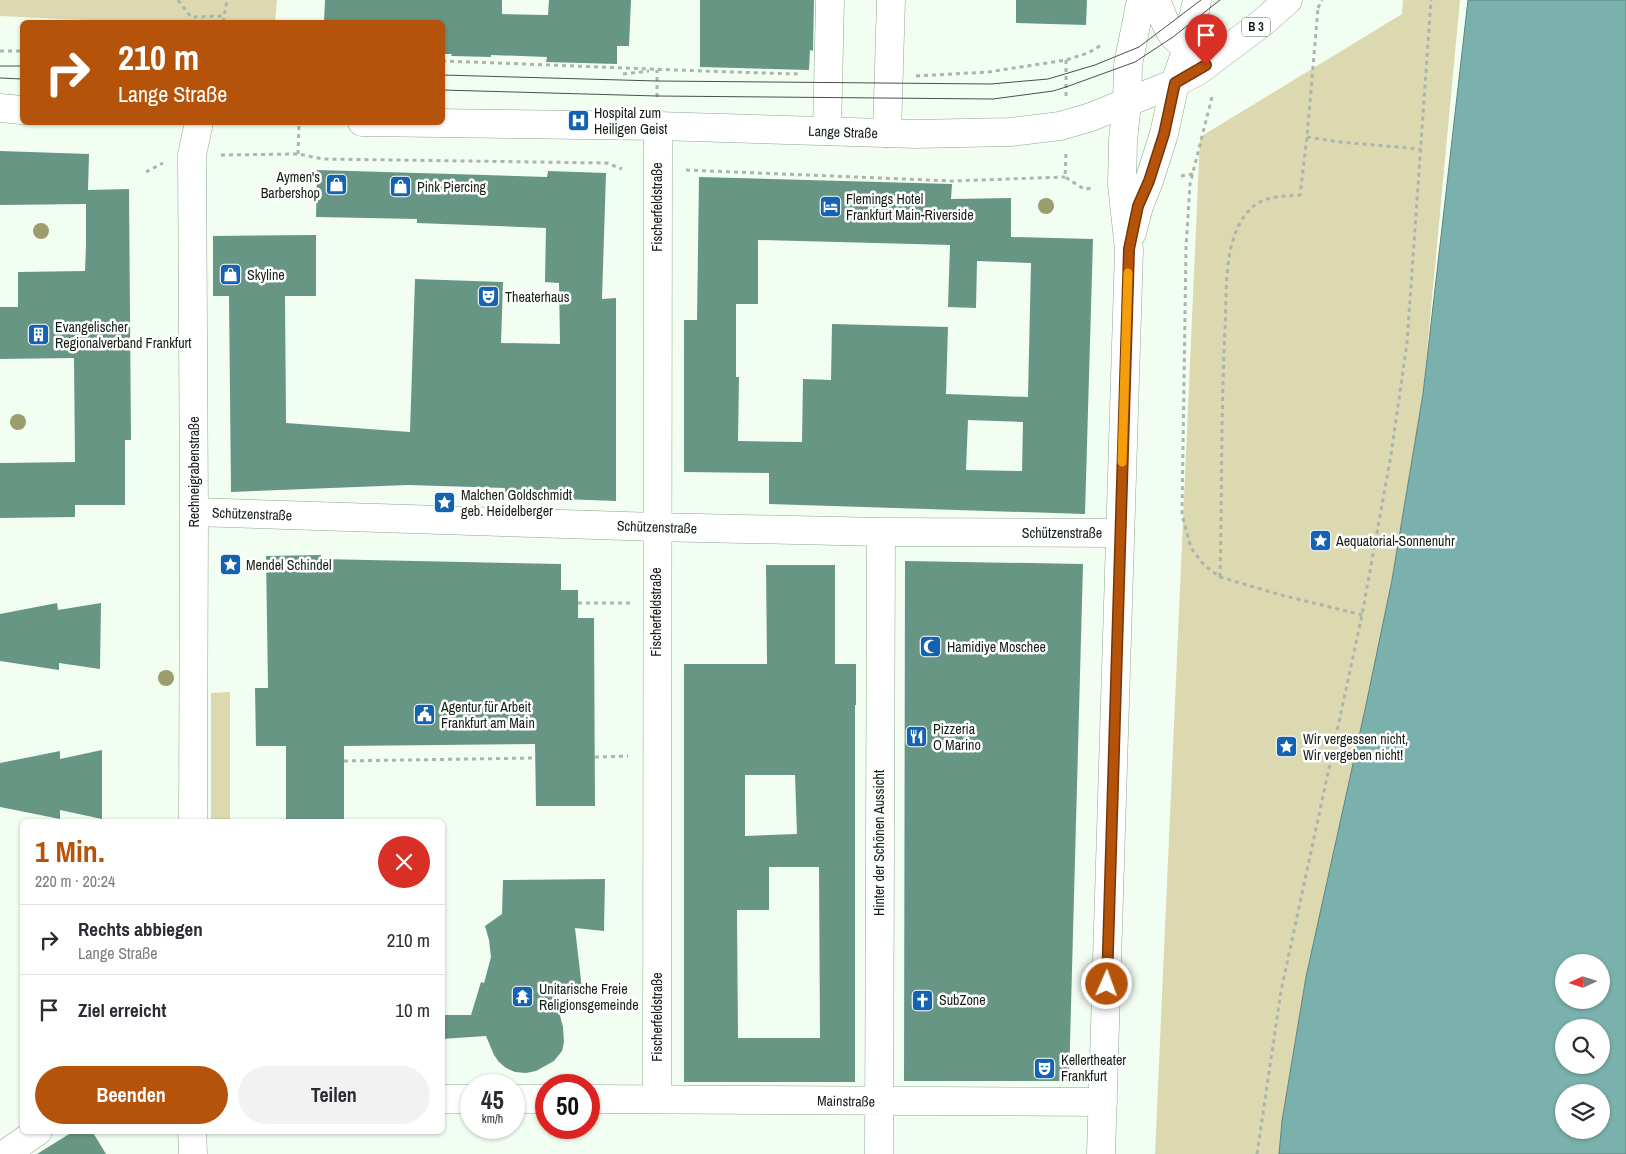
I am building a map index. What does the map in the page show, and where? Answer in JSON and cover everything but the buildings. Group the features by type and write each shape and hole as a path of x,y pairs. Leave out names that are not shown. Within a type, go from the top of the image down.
{"street":[{"path":"827,131 830,0"},
{"path":"887,133 891,0"},
{"path":"1102,1154 1129,249 1122,185 1122,140 1127,102 1128,65 1141,0"},
{"path":"1156,0 1166,26 1173,37 1187,48 1204,53 1222,53"},
{"path":"1129,249 1138,206 1149,181 1164,134 1175,83 1187,48 1197,0"},
{"name":"Lange Straße","path":"445,120 657,115 827,131 887,133 1018,131 1067,125 1175,83 1198,71 1262,23 1288,0"},
{"path":"0,108 20,110"},
{"name":"Fischerfeldstraße","path":"657,115 657,1099"},
{"name":"Rechneigrabenstraße","path":"193,819 192,155 197,125"},
{"name":"Schützenstraße","path":"194,512 656,527 881,532 1120,533"},
{"name":"Hinter der Schönen Aussicht","path":"879,1154 881,532"},
{"path":"445,1099 460,1099"},
{"name":"Mainstraße","path":"600,1099 1104,1102"},
{"path":"5,1154 34,1134"},
{"path":"192,1134 193,1154"}],"path":[{"path":"178,0 191,17 224,16"},
{"path":"223,20 226,0"},
{"path":"1257,1154 1281,991 1362,615 1391,455 1407,343 1431,0"},
{"path":"1220,577 1224,361 1229,262 1234,238 1244,218 1256,204 1267,198 1300,195 1318,8"},
{"path":"888,78 988,72 1066,60 1088,53 1104,43"},
{"path":"0,51 20,51"},
{"path":"1066,60 1066,68"},
{"path":"445,61 828,75"},
{"path":"623,74 658,70"},
{"path":"657,115 658,70"},
{"path":"1212,96 1190,184 1186,267 1182,514 1191,548 1204,565 1220,577 1281,595 1362,615"},
{"path":"298,154 299,125"},
{"path":"1307,137 1420,149"},
{"path":"146,172 168,160 192,155 298,154 323,159 607,163 622,169"},
{"path":"1065,161 1066,177"},
{"path":"681,170 952,181 1066,177 1084,189 1091,188"},
{"path":"578,603 656,603"},
{"path":"595,757 617,756"},
{"path":"344,761 535,758"}],"shaded area":[{"path":"0,0 277,0 275,20 85,20 0,16"},
{"path":"1403,0 1460,0 1423,394 1392,580 1306,977 1282,1121 1279,1154 1155,1154 1200,137 1402,14"},
{"path":"230,692 230,819 211,819 211,693"}],"water":[{"path":"1468,0 1626,0 1626,1154 1279,1154 1282,1121 1306,977 1392,580 1423,394"}],"tram line":[{"path":"445,75 657,81 991,84 1048,79 1095,65 1139,47 1201,0"},
{"path":"445,90 657,96 993,99 1053,91 1135,62 1173,37 1220,0"},
{"path":"0,66 20,66"},
{"path":"0,78 20,79"}],"slow traffic":[{"path":"1122,462 1128,273"}],"place":[{"name":"Hospital zum Heiligen Geist","path":"578,121"},
{"name":"Aymen's Barbershop","path":"336,185"},
{"name":"Pink Piercing","path":"401,187"},
{"name":"Flemings Hotel Frankfurt Main-Riverside","path":"830,207"},
{"name":"Skyline","path":"231,275"},
{"name":"Theaterhaus","path":"489,297"},
{"name":"Evangelischer Regionalverband Frankfurt","path":"39,335"},
{"name":"Malchen Goldschmidt geb. Heidelberger","path":"445,503"},
{"name":"Aequatorial-Sonnenuhr","path":"1320,541"},
{"name":"Mendel Schindel","path":"230,565"},
{"name":"Hamidiye Moschee","path":"931,647"},
{"name":"Agentur für Arbeit Frankfurt am Main","path":"425,715"},
{"name":"Pizzeria O Marino","path":"917,737"},
{"name":"Wir vergessen nicht, Wir vergeben nicht!","path":"1287,747"},
{"name":"Unitarische Freie Religionsgemeinde","path":"523,997"},
{"name":"SubZone","path":"923,1000"},
{"name":"Kellertheater Frankfurt","path":"1045,1068"}],"route":[{"path":"1107,984 1129,249 1138,206 1149,181 1164,134 1175,83 1206,65"}]}
